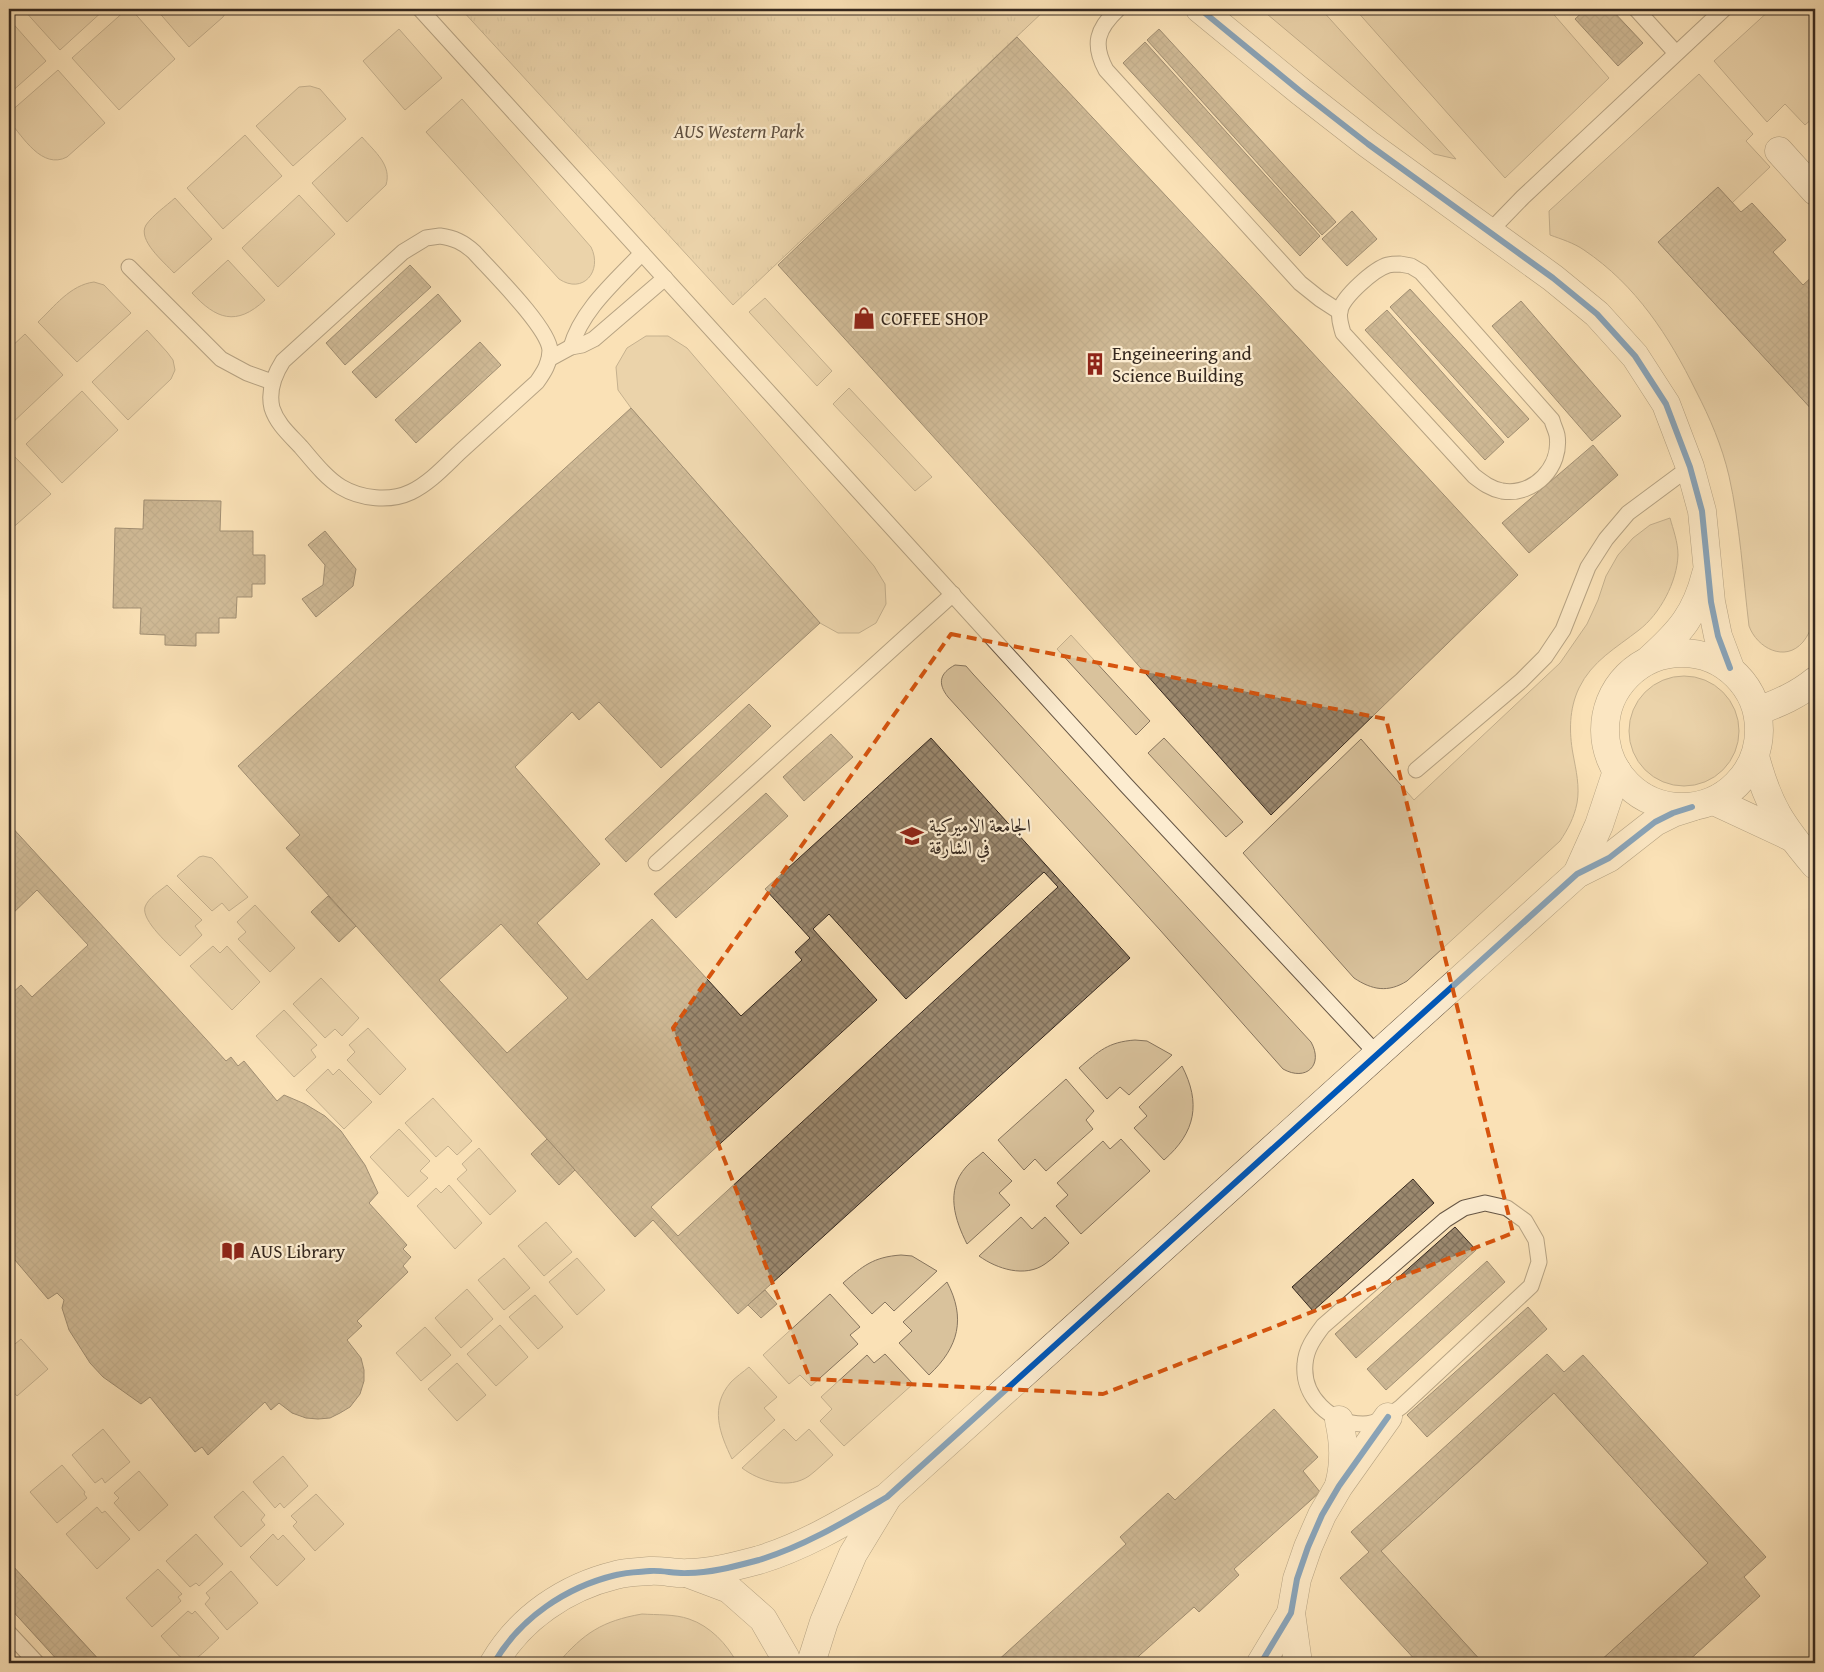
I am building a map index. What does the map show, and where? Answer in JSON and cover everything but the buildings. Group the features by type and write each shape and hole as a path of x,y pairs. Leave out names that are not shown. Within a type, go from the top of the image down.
{"street":[{"path":"1200,9 1368,144 1553,278 1597,314 1635,356 1666,404 1690,467 1702,511 1707,567 1718,636 1730,668"},
{"path":"1779,151 1815,191"},
{"path":"1707,567 1701,595 1688,620 1669,642 1632,671 1620,685 1611,701 1606,718 1605,736 1610,754 1617,771 1628,785 1647,799 1668,806 1703,804 1792,838"},
{"path":"494,1663 525,1622 553,1601 584,1585 618,1574 653,1570 688,1573 723,1569 759,1560 825,1533 887,1497 1576,874 1610,858 1655,822 1673,813 1703,804 1732,790 1746,774 1755,756 1760,734 1758,711 1752,695 1742,680 1730,668 1704,656 1675,653 1647,661"},
{"path":"1758,711 1782,702 1804,690 1815,680"},
{"path":"1755,756 1762,783 1773,808 1792,838 1815,865"},
{"path":"1576,874 1599,825 1617,771"},
{"path":"1298,1663 1291,1613 1297,1579 1308,1547 1322,1515 1339,1486 1388,1417"},
{"path":"1339,1420 1344,1442 1344,1466 1339,1486"},
{"path":"811,1663 824,1622 853,1554 887,1497"},
{"path":"688,1573 729,1589 763,1619 787,1663"},
{"path":"1261,1663 1291,1613"}],"lane":[{"path":"420,9 1125,784 1377,1054"},
{"path":"1118,9 1101,27 1098,42 1099,56 1106,70 1300,283 1340,312"},
{"path":"1636,9 1676,53"},
{"path":"1490,231 1523,197 1724,9"},
{"path":"440,236 453,238 465,243 474,252 542,330 550,348 550,358 545,371 537,382 431,479 411,492 387,498 363,496 341,487 323,472 283,428 277,418 272,407 272,382 283,361 403,252 426,238 440,236"},
{"path":"571,347 574,334 588,311 642,253"},
{"path":"1389,264 1400,264 1411,266 1420,272 1552,420 1557,435 1557,450 1552,465 1544,478 1531,487 1516,491 1501,491 1486,486 1474,476 1343,333 1340,312 1344,300 1379,269 1389,264"},
{"path":"129,267 221,359 247,373 272,382"},
{"path":"550,358 571,347 594,339 665,278"},
{"path":"1416,770 1521,681 1545,657 1564,630 1588,567 1606,539 1628,513 1690,467"},
{"path":"656,863 953,594"},
{"path":"1485,1203 1507,1208 1524,1221 1536,1240 1539,1262 1531,1286 1388,1417 1364,1424 1339,1420 1320,1407 1308,1387 1305,1365 1310,1344 1323,1326 1445,1220 1464,1208 1485,1203"},
{"path":"9,1633 37,1663"}],"highlighted area":[{"path":"951,634 1386,719 1513,1233 1103,1394 810,1379 673,1028"}],"green space":[{"path":"23,9 105,9 60,50"},
{"path":"127,9 131,9 175,59 119,110 72,58"},
{"path":"156,9 228,9 223,17 189,47"},
{"name":"AUS Western Park","path":"461,9 1046,9 733,305"},
{"path":"1261,9 1321,9 1456,159 1434,154"},
{"path":"1355,9 1549,9 1609,78 1505,178"},
{"path":"1771,9 1815,9 1815,116 1805,125 1785,104 1767,122 1714,61"},
{"path":"9,19 46,61 9,94"},
{"path":"399,29 442,78 405,110 363,61"},
{"path":"58,70 105,123 67,157 58,160 41,156 34,150 9,121 9,113"},
{"path":"1699,74 1753,134 1746,141 1770,167 1732,203 1717,188 1658,242 1815,413 1815,621 1803,642 1796,648 1788,651 1780,652 1765,646 1758,641 1749,626 1739,532 1726,465 1706,411 1686,371 1662,331 1635,295 1620,279 1580,248 1550,235 1549,211"},
{"path":"310,86 320,89 346,119 293,166 256,126 299,87"},
{"path":"462,99 591,247 594,264 592,272 583,282 576,284 568,283 559,279 426,132"},
{"path":"245,135 282,176 223,229 187,188"},
{"path":"362,137 381,159 387,171 386,185 347,222 312,183"},
{"path":"299,195 335,234 278,287 242,248"},
{"path":"175,198 212,239 174,273 148,244 144,231 152,218"},
{"path":"228,260 265,300 255,309 235,317 218,314 209,309 192,293"},
{"path":"94,282 104,285 131,313 77,362 38,322 77,287"},
{"path":"765,298 832,371 817,386 749,312"},
{"path":"147,330 173,360 175,370 171,379 128,420 92,382"},
{"path":"25,334 63,375 10,425 9,349"},
{"path":"646,336 668,336 687,348 874,566 885,584 886,604 876,623 859,633 838,633 820,623 631,408 618,390 616,367 627,348"},
{"path":"849,388 932,477 915,491 833,404"},
{"path":"82,391 118,430 62,483 26,444"},
{"path":"13,455 51,494 9,531 9,460"},
{"path":"1670,518 1678,555 1674,576 1666,597 1647,623 1605,656 1584,678 1573,704 1571,729 1578,797 1568,828 1560,841 1407,981 1393,987 1380,988 1367,985 1354,978 1243,853 1361,739 1414,800 1560,663 1587,624 1606,576 1618,555 1633,538 1650,525"},
{"path":"1071,635 1150,721 1136,735 1057,649"},
{"path":"955,665 966,666 1311,1042 1315,1058 1314,1064 1310,1069 1299,1074 1283,1069 1160,930 948,697 941,683 946,671"},
{"path":"1684,676 1705,680 1723,692 1735,710 1739,731 1735,752 1723,770 1705,782 1684,786 1663,782 1645,770 1633,752 1629,731 1633,710 1645,692 1663,680"},
{"path":"1164,738 1243,822 1226,837 1148,753"},
{"path":"199,857 212,858 248,897 229,911 222,903 212,911 177,876"},
{"path":"167,885 202,920 195,926 202,935 180,956 152,926 145,913 145,907 149,901"},
{"path":"255,905 295,948 270,972 238,939 246,932 237,922"},
{"path":"213,946 220,953 227,946 260,982 232,1010 190,966"},
{"path":"321,978 359,1018 342,1036 335,1029 325,1038 293,1004"},
{"path":"284,1010 317,1045 311,1050 316,1057 294,1077 256,1036"},
{"path":"368,1028 406,1069 380,1095 347,1060 355,1052 349,1045"},
{"path":"1135,1040 1147,1041 1172,1055 1129,1095 1120,1087 1107,1099 1079,1068 1104,1048"},
{"path":"1182,1066 1192,1092 1192,1116 1189,1128 1183,1139 1164,1160 1134,1128 1147,1116 1139,1107"},
{"path":"328,1069 333,1075 339,1069 372,1102 344,1129 306,1090"},
{"path":"1066,1079 1094,1111 1086,1120 1093,1129 1046,1171 1035,1159 1024,1170 998,1140"},
{"path":"433,1098 472,1141 457,1155 448,1146 436,1157 405,1123"},
{"path":"399,1129 430,1161 420,1171 428,1178 408,1197 370,1157"},
{"path":"1121,1139 1150,1171 1081,1234 1056,1206 1068,1195 1057,1183 1103,1141 1110,1149"},
{"path":"479,1148 516,1191 490,1215 457,1179 467,1170 462,1164"},
{"path":"983,1152 1012,1181 999,1193 1010,1205 967,1244 956,1215 954,1196 960,1176 966,1167"},
{"path":"449,1185 482,1223 455,1249 417,1206 436,1188 441,1193"},
{"path":"1021,1217 1032,1229 1045,1217 1069,1243 1045,1264 1029,1270 1020,1271 1003,1268 979,1256"},
{"path":"546,1222 572,1252 544,1276 518,1246"},
{"path":"901,1255 912,1256 937,1271 894,1311 885,1302 872,1314 843,1283 869,1263"},
{"path":"504,1258 530,1288 504,1310 478,1280"},
{"path":"577,1258 605,1290 577,1315 549,1282"},
{"path":"947,1282 956,1308 958,1320 956,1332 947,1354 929,1375 899,1343 912,1331 903,1322"},
{"path":"467,1289 493,1319 461,1348 435,1318"},
{"path":"830,1294 860,1327 850,1335 858,1344 811,1386 800,1375 789,1384 763,1355"},
{"path":"535,1295 563,1327 538,1349 509,1317"},
{"path":"500,1325 528,1357 496,1386 467,1354"},
{"path":"425,1327 451,1355 421,1381 396,1353"},
{"path":"21,1339 48,1369 17,1396 9,1387 9,1349"},
{"path":"885,1354 913,1384 844,1446 820,1421 832,1409 821,1397 867,1355 874,1363"},
{"path":"457,1363 486,1395 457,1421 428,1389"},
{"path":"749,1367 777,1397 764,1408 775,1420 732,1459 721,1430 718,1411 724,1391 731,1382"},
{"path":"1554,1393 1708,1563 1598,1663 1483,1663 1381,1551"},
{"path":"103,1429 130,1462 105,1483 102,1478 95,1483 72,1455"},
{"path":"784,1429 796,1441 809,1429 833,1455 809,1476 792,1482 783,1483 765,1480 742,1468"},
{"path":"283,1456 308,1486 284,1508 280,1503 275,1508 253,1482"},
{"path":"62,1465 85,1492 84,1494 87,1498 57,1523 30,1492"},
{"path":"139,1471 168,1505 139,1531 114,1503 119,1498 114,1493"},
{"path":"243,1491 265,1515 261,1520 265,1525 241,1547 214,1517"},
{"path":"316,1494 344,1524 315,1551 293,1526 297,1522 291,1516"},
{"path":"97,1507 102,1513 105,1511 130,1539 97,1569 66,1534"},
{"path":"196,1534 223,1564 199,1586 196,1583 190,1587 166,1561"},
{"path":"273,1534 278,1540 283,1535 305,1559 277,1586 250,1557"},
{"path":"158,1569 182,1594 178,1597 181,1601 152,1627 126,1598"},
{"path":"231,1571 258,1603 227,1630 205,1604 210,1598 206,1593"},
{"path":"188,1611 192,1614 195,1611 219,1638 201,1655 189,1661 178,1654 161,1636"},
{"path":"642,1614 678,1616 697,1622 717,1636 737,1663 558,1663 576,1644 595,1630 616,1620"}],"cycle path":[{"path":"1200,9 1368,144 1553,278 1597,314 1635,356 1666,404 1690,467 1702,511 1711,602 1718,636 1730,668"},
{"path":"494,1663 517,1632 531,1619 562,1596 580,1587 597,1580 624,1573 655,1571 697,1573 724,1569 759,1560 793,1548 841,1524 887,1497 1577,874 1609,858 1655,822 1673,813 1692,807"},
{"path":"1261,1663 1291,1613 1297,1579 1322,1515 1339,1486 1388,1417"}],"place":[{"name":"COFFEE SHOP","path":"864,318"},
{"name":"Engeineering and Science Building","path":"1095,364"},
{"name":"الجامعة الاميركية في الشارقة","path":"912,836"},
{"name":"AUS Library","path":"233,1251"}]}
